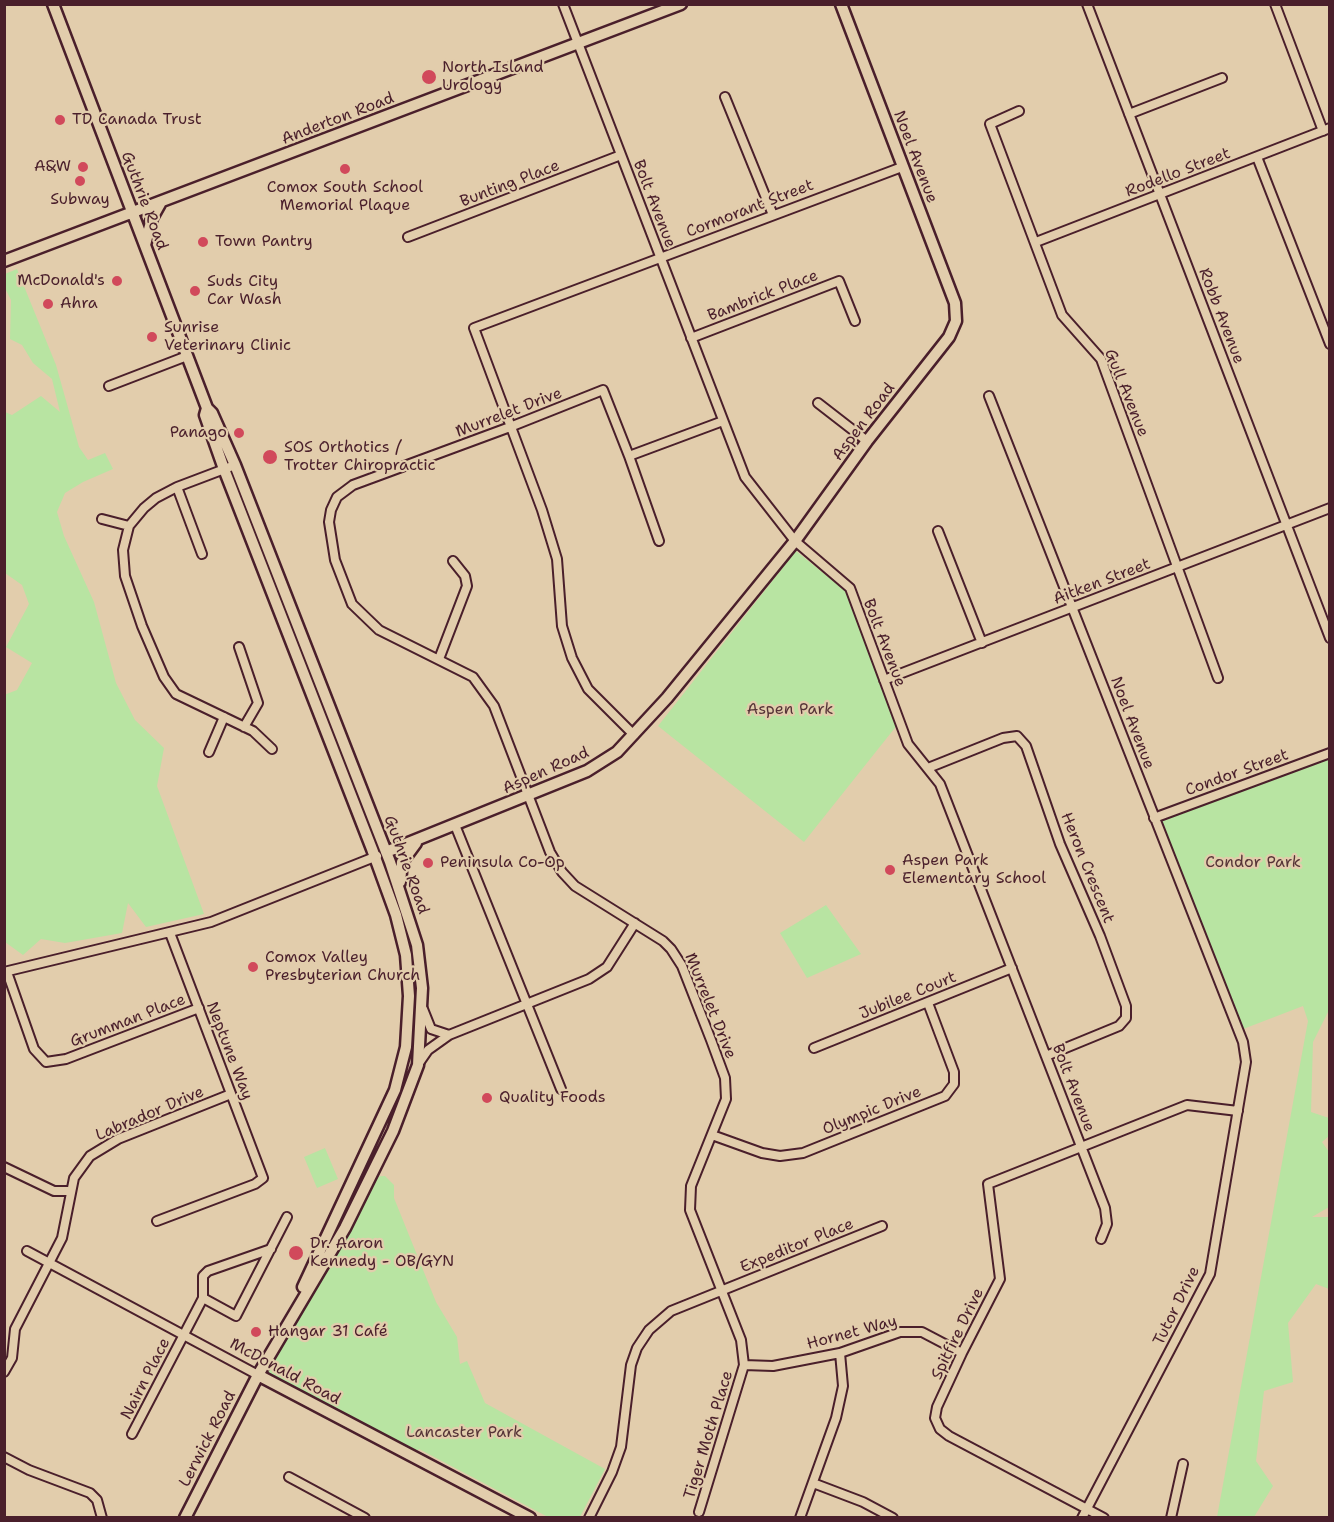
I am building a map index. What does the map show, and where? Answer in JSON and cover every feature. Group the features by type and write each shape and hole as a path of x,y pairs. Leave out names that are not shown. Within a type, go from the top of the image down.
{"main road":[{"name":"Guthrie Road","path":"53,4 207,408 212,413 396,915 406,956 409,996 406,1047 395,1090 380,1126 336,1212 284,1332"},
{"name":"Anderton Road","path":"4,261 681,4"},
{"name":"Noel Avenue","path":"840,4 955,303 956,321"},
{"path":"145,245 152,218 161,202"},
{"name":"Aspen Road","path":"386,852 587,771 617,752 634,735 795,541 867,441 949,337 956,321"},
{"name":"Guthrie Road","path":"230,467 400,888 417,945 422,1005 418,1065 393,1131 345,1228 258,1375"},
{"path":"400,888 402,862 421,839"},
{"name":"Lerwick Road","path":"185,1518 258,1375"},
{"name":"McDonald Road","path":"258,1375 530,1518"}],"street":[{"name":"Bolt Avenue","path":"562,4 745,477 795,541 850,588 908,744 940,784 1105,1208 1107,1224 1101,1239"},
{"name":"Robb Avenue","path":"1087,4 1329,638"},
{"path":"1275,4 1326,130"},
{"path":"1129,114 1222,78"},
{"path":"725,97 773,215"},
{"name":"Gull Avenue","path":"1019,111 990,124 1062,315 1101,359 1218,678"},
{"name":"Rodello Street","path":"1036,242 1326,130"},
{"name":"Bunting Place","path":"408,237 621,155"},
{"path":"1257,157 1329,344"},
{"name":"Cormorant Street","path":"510,428 473,332 660,258 902,167"},
{"name":"Bambrick Place","path":"691,338 839,281 855,321"},
{"path":"109,386 187,356"},
{"name":"Murrelet Drive","path":"629,456 603,390 510,428 353,485 337,497 331,510 330,535 335,560 352,604 379,630 473,676 494,706 550,852 562,872 574,886 663,940 682,966 724,1078 726,1099 690,1186 690,1210 741,1340 744,1365"},
{"name":"Noel Avenue","path":"989,396 1242,1042 1246,1062"},
{"path":"819,403 867,441"},
{"path":"659,541 629,456 723,421"},
{"path":"510,428 557,559 562,626 572,658 588,689 634,735"},
{"path":"230,467 156,498 129,526 123,550 125,576 142,626 164,677 176,694 253,731 272,750"},
{"path":"177,488 202,554"},
{"name":"Aitken Street","path":"884,680 1329,508"},
{"path":"102,519 129,526"},
{"path":"938,531 982,643"},
{"path":"439,658 466,586 465,576 453,561"},
{"path":"239,647 258,703 244,727"},
{"path":"209,752 224,717"},
{"name":"Heron Crescent","path":"928,768 1003,738 1017,736 1026,746 1060,844 1100,936 1126,1006 1126,1018 1119,1026 1046,1056"},
{"name":"Condor Street","path":"1154,818 1329,753"},
{"path":"455,825 561,1089"},
{"name":"Aspen Road","path":"6,972 211,921 386,852"},
{"path":"418,1065 428,1050 449,1035 589,979 607,967 635,923"},
{"name":"Neptune Way","path":"157,1221 255,1184 263,1178 170,933"},
{"name":"Jubilee Court","path":"814,1048 1012,968"},
{"name":"Grumman Place","path":"6,972 38,1057 46,1062 66,1059 199,1008"},
{"name":"Olympic Drive","path":"712,1135 762,1153 780,1156 803,1153 945,1096 954,1084 954,1072 928,1003"},
{"path":"422,1005 431,1029 449,1035"},
{"name":"Tutor Drive","path":"1082,1518 1210,1274 1246,1062"},
{"name":"Labrador Drive","path":"15,1329 62,1238 70,1191 75,1178 90,1156 105,1146 231,1094"},
{"name":"Spitfire Drive","path":"1104,1518 940,1429 935,1418 937,1407 1000,1279 988,1184 1187,1105 1238,1112"},
{"path":"4,1167 54,1191 70,1191"},
{"path":"203,1298 236,1316 287,1217"},
{"name":"Expeditor Place","path":"589,1518 612,1472 621,1447 631,1365 637,1348 649,1330 671,1311 882,1226"},
{"name":"Nairn Place","path":"132,1434 203,1298 202,1281 208,1271 271,1249"},
{"name":"McDonald Road","path":"27,1251 258,1375"},
{"path":"4,1326 15,1329 12,1358 4,1372"},
{"name":"Hornet Way","path":"744,1365 772,1366 840,1353 900,1332 922,1332 963,1353"},
{"path":"800,1518 836,1418 843,1386 840,1353"},
{"name":"Tiger Moth Place","path":"699,1512 744,1365"},
{"path":"4,1457 29,1470 90,1493 97,1500 102,1518"},
{"path":"1171,1518 1183,1464"},
{"path":"289,1477 365,1518"},
{"path":"813,1483 863,1502 893,1518"}],"green space":[{"path":"17,269 56,365 79,447 88,460 105,453 113,469 65,493 57,512 64,536 94,602 116,683 135,720 164,748 157,786 204,914 146,927 128,903 122,933 65,943 41,939 23,955 5,942 4,695 17,690 32,663 6,647 29,604 22,585 5,573 5,412 12,415 41,396 60,412 52,379 33,363 22,345 10,339 11,300 5,288 5,274"},
{"name":"Aspen Park","path":"796,551 848,593 898,724 804,842 658,726"},
{"name":"Condor Park","path":"1329,753 1329,1010 1313,1042 1311,1112 1329,1118 1329,1136 1322,1142 1329,1152 1329,1207 1312,1217 1329,1217 1329,1289 1316,1284 1288,1323 1293,1382 1264,1391 1256,1461 1273,1486 1254,1517 1217,1517 1308,1021 1303,1006 1238,1031 1154,818"},
{"path":"826,905 861,954 807,978 780,933"},
{"path":"325,1148 338,1179 317,1188 304,1157"},
{"name":"Lancaster Park","path":"385,1176 394,1185 394,1198 436,1302 457,1337 460,1364 467,1361 485,1403 605,1469 580,1517 548,1517 419,1449 413,1456 258,1375 368,1177"}],"place":[{"name":"North Island Urology","path":"429,77"},
{"name":"TD Canada Trust","path":"60,120"},
{"name":"A&W","path":"83,167"},
{"name":"Comox South School Memorial Plaque","path":"345,169"},
{"name":"Subway","path":"80,181"},
{"name":"Town Pantry","path":"203,242"},
{"name":"McDonald's","path":"117,281"},
{"name":"Suds City Car Wash","path":"195,291"},
{"name":"Ahra","path":"48,304"},
{"name":"Sunrise Veterinary Clinic","path":"152,337"},
{"name":"Panago","path":"239,433"},
{"name":"SOS Orthotics / Trotter Chiropractic","path":"270,457"},
{"name":"Peninsula Co-Op","path":"428,863"},
{"name":"Aspen Park Elementary School","path":"890,870"},
{"name":"Comox Valley Presbyterian Church","path":"253,967"},
{"name":"Quality Foods","path":"487,1098"},
{"name":"Dr. Aaron Kennedy - OB/GYN","path":"296,1253"},
{"name":"Hangar 31 Café","path":"256,1332"}]}
